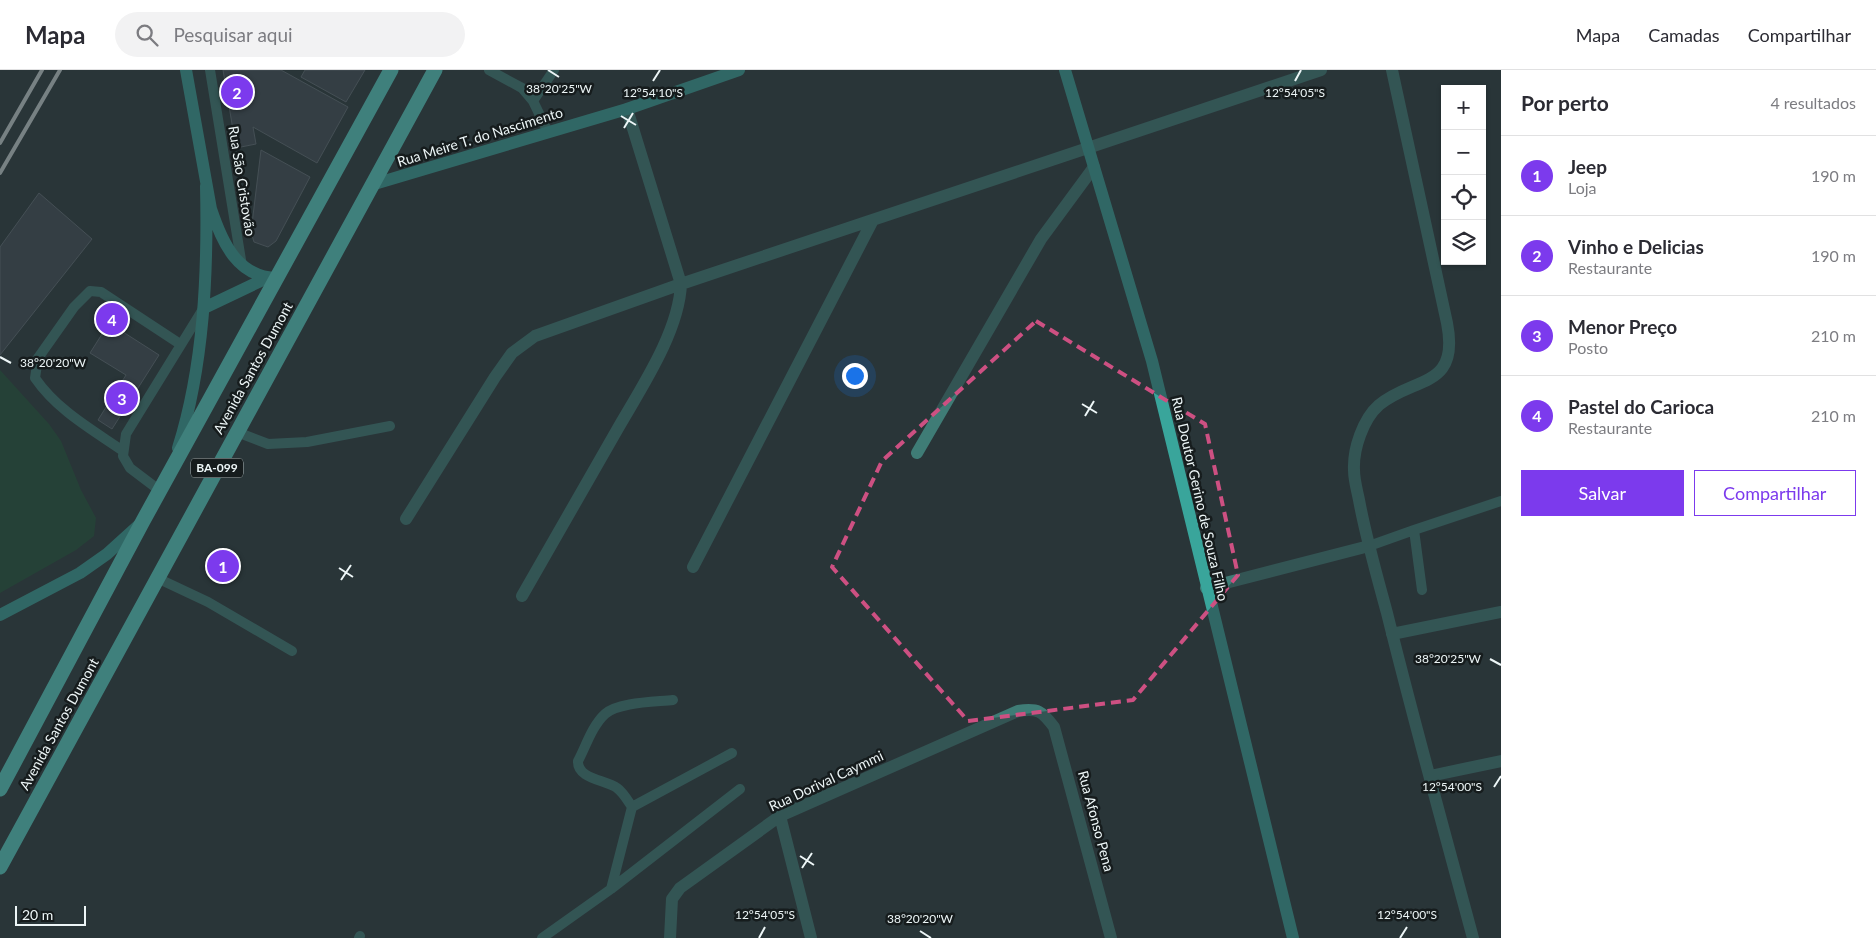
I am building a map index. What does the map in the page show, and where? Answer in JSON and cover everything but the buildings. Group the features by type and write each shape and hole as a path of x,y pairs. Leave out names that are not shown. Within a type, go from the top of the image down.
{"highway":[{"name":"Avenida Santos Dumont","path":"0,789 272,278 391,70"},
{"name":"Avenida Santos Dumont","path":"0,867 435,70"}],"main road":[{"path":"186,70 206,186 218,232 228,251 242,266 272,278"},
{"name":"Rua Meire T. do Nascimento","path":"371,185 627,109 739,70"},
{"name":"Rua Doutor Gerino de Souza Filho","path":"1064,70 1152,361 1293,938"},
{"path":"172,468 190,399 204,308 208,248 206,186"},
{"path":"204,308 272,278"},
{"path":"0,615 80,573 107,554 143,521"}],"street":[{"path":"406,519 495,377 512,353 534,336 576,320 1088,146 1321,70"},
{"path":"1392,70 1447,323 1449,350 1442,368 1433,378 1379,405 1369,418 1358,439 1353,470 1361,512 1392,634 1473,938"},
{"path":"522,596 648,375 678,308 682,284 627,109"},
{"path":"917,454 1041,239 1094,167"},
{"path":"693,567 873,220"},
{"path":"1206,588 1370,546"},
{"path":"1392,634 1501,612"},
{"name":"Rua Dorival Caymmi","path":"670,938 672,899 680,888 780,816 1018,711 1034,709 1044,714"},
{"name":"Rua Afonso Pena","path":"1044,714 1054,727 1063,754 1112,938"},
{"path":"1430,776 1501,761"},
{"path":"780,816 811,938"}],"lane":[{"name":"Rua São Cristovão","path":"210,70 242,266"},
{"path":"489,70 522,88 532,101 548,132"},
{"path":"532,101 554,70"},
{"path":"123,450 70,415 47,396 35,378 38,358 74,306 90,291 101,292 180,344"},
{"path":"159,490 130,468 122,456 126,434 204,308"},
{"path":"237,432 268,444 307,442 390,426"},
{"path":"1370,546 1501,501"},
{"path":"1414,530 1422,590"},
{"path":"157,578 208,602 292,651"},
{"path":"632,807 618,788 582,772 577,766 578,761 596,726 606,713 623,706 673,700"},
{"path":"611,888 632,807 732,753"},
{"path":"542,938 611,888 740,789"}],"highlighted area":[{"path":"1036,321 1205,424 1238,575 1133,700 968,721 832,567 882,461"}],"green space":[{"path":"0,370 49,424 61,441 81,490 96,518 94,536 76,550 0,593"}],"railway":[{"path":"0,143 42,70"},
{"path":"0,173 60,70"}],"place":[{"name":"Vinho e Delicias","path":"237,92"},
{"name":"Pastel do Carioca","path":"112,319"},
{"name":"Menor Preço","path":"122,398"},
{"name":"Jeep","path":"223,566"}]}
